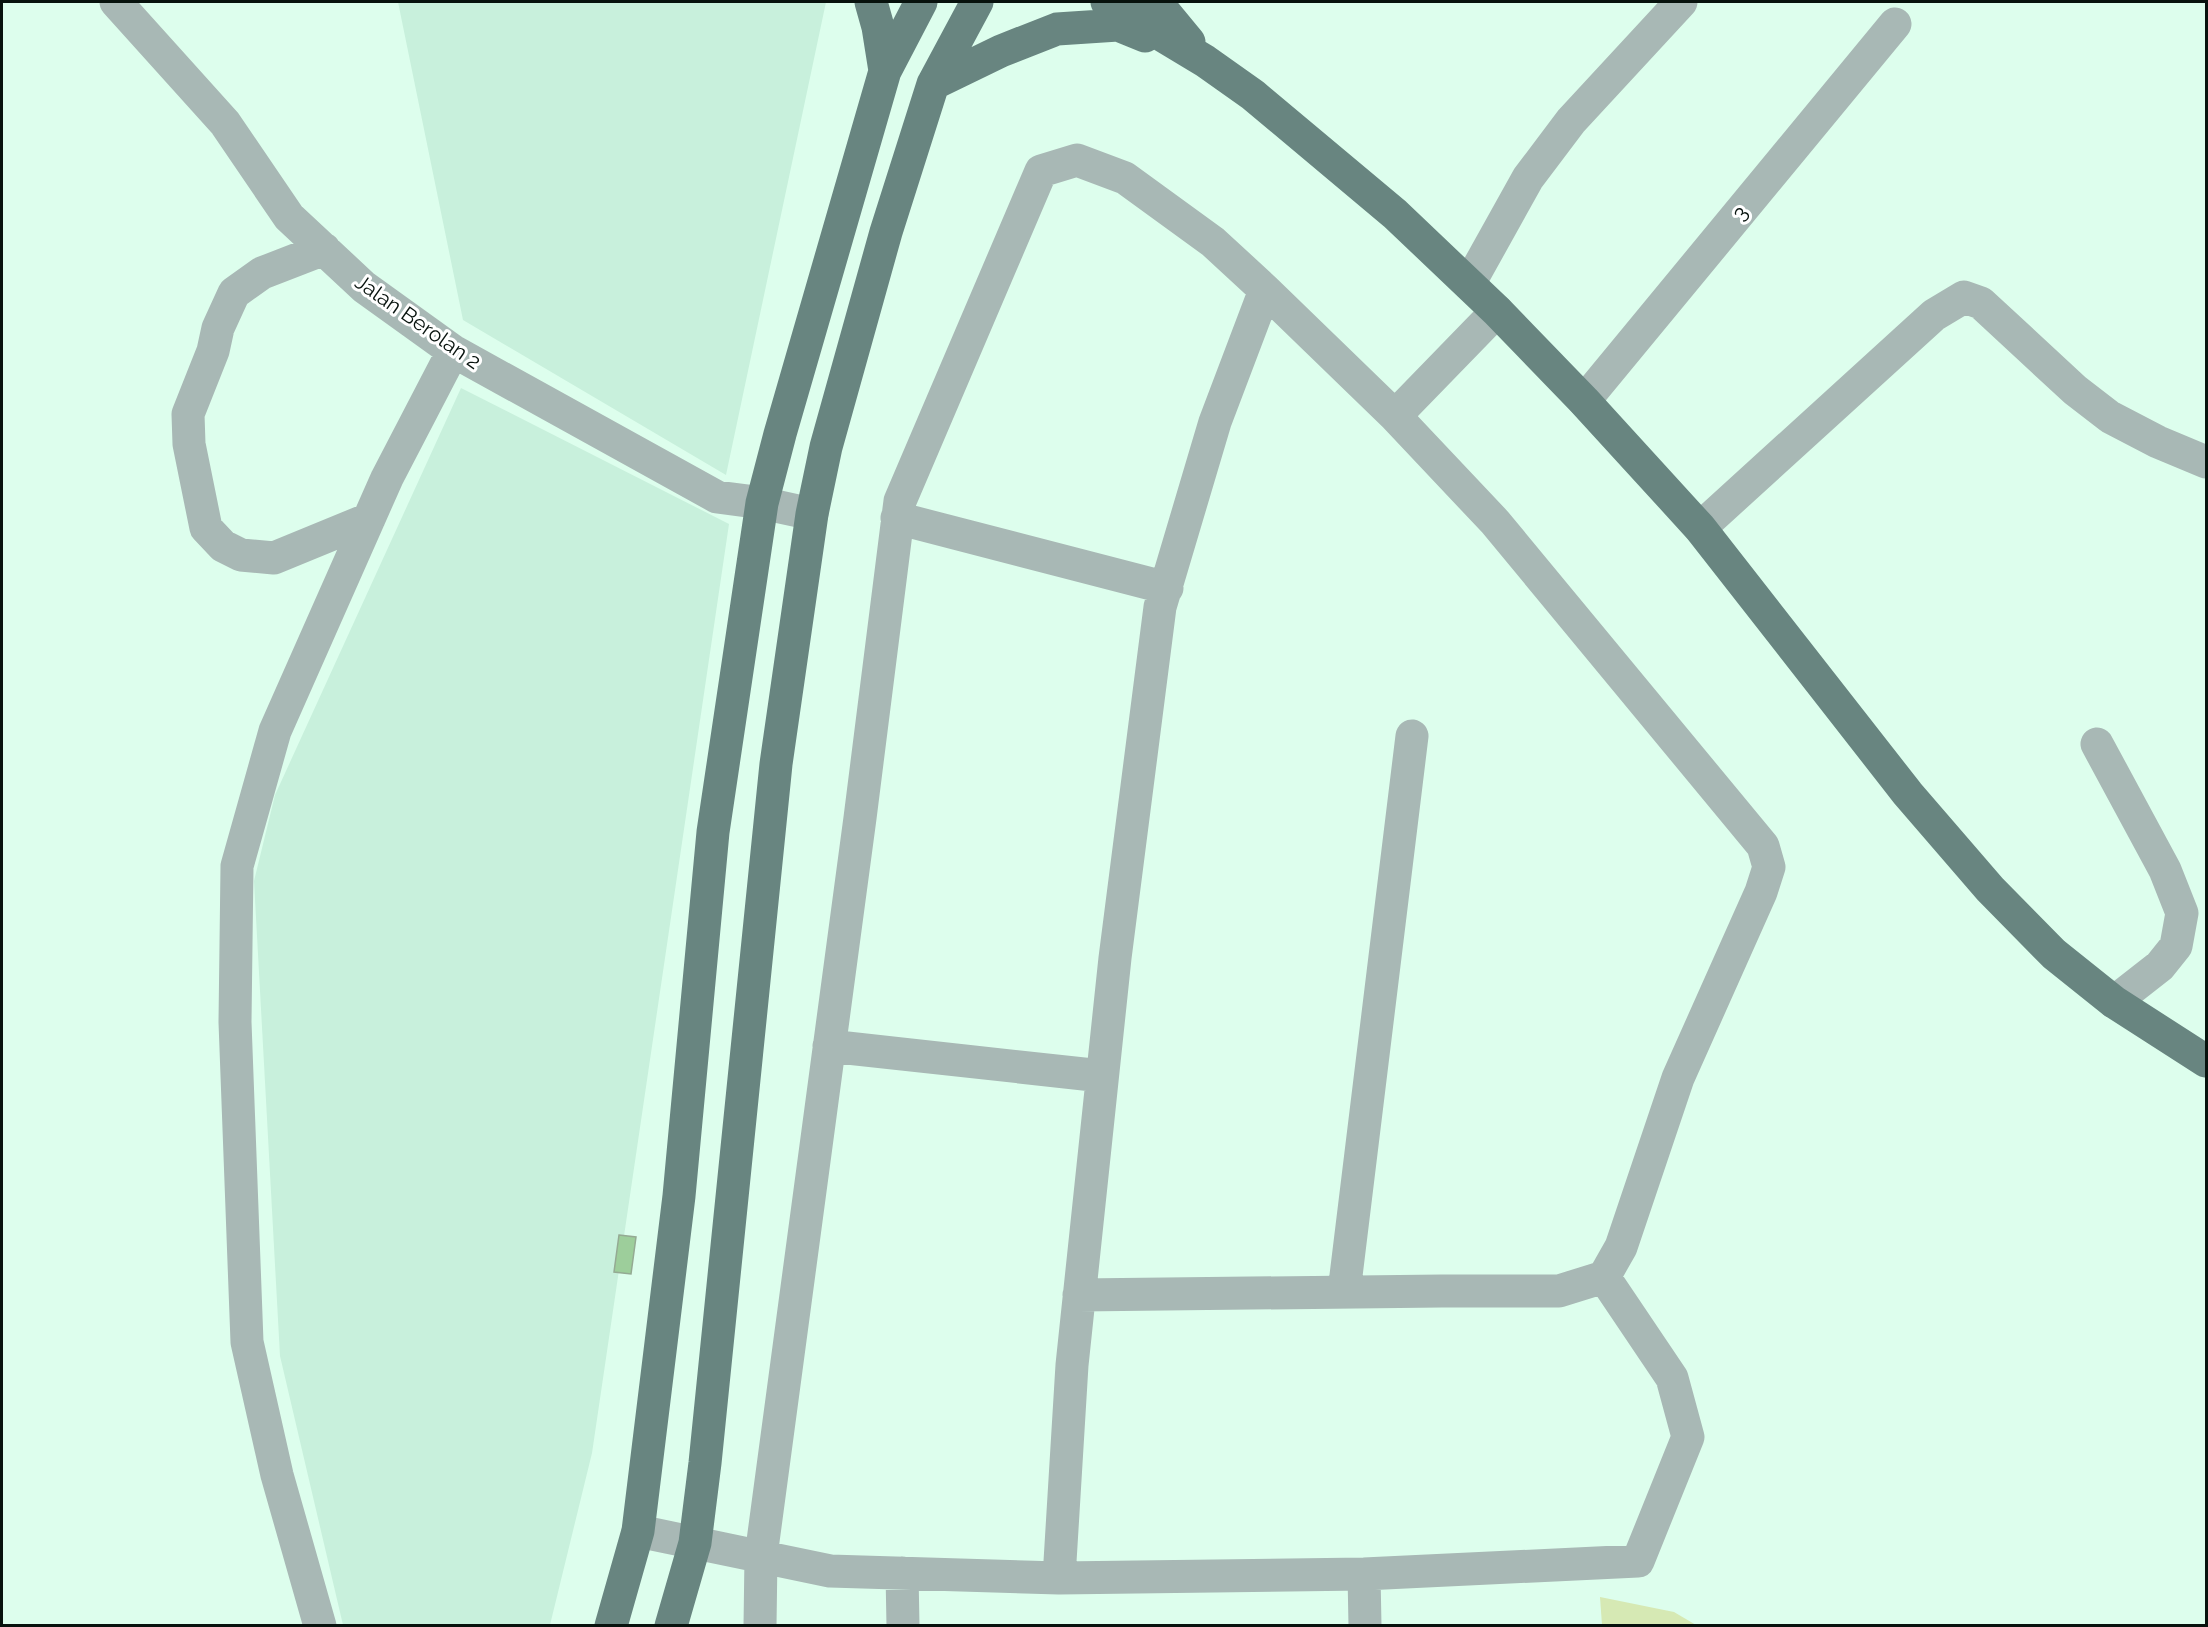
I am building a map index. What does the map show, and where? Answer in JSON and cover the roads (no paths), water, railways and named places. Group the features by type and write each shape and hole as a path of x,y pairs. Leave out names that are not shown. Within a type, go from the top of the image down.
{"main road":[{"path":"871,2 878,27 885,71"},
{"path":"611,1626 638,1531 679,1196 713,832 762,503 885,71 921,2"},
{"path":"671,1626 695,1543 776,764 812,514 826,447 870,288 933,84 977,2"},
{"path":"1107,2 1205,61 1252,95 1395,214 1497,311 1584,401 1700,528 1908,794 1990,889 2054,954 2114,1002 2206,1061"},
{"path":"1156,2 1205,61"},
{"path":"933,84 1001,51 1057,29 1118,25 1205,61"}],"street":[{"name":"Jalan Berolan 2","path":"116,2 225,123 290,216 364,287 453,351 717,497 762,503 812,514"},
{"path":"1468,284 1528,178 1570,121 1681,2"},
{"name":"3","path":"1584,401 1895,24"},
{"path":"760,1626 761,1556 900,501 1041,171 1077,160 1125,178 1213,242 1395,416 1495,522 1763,846 1769,867 1761,892 1678,1078 1621,1247 1604,1277 1559,1291 1080,1295"},
{"path":"324,249 262,273 234,293 218,328 213,351 188,414 189,444 206,528 223,546 241,555 274,558 369,519"},
{"path":"1059,1578 1072,1365 1102,1076 1160,607 1215,422 1265,290"},
{"path":"1700,528 1934,315 1964,297 1981,303 2075,390 2110,417 2158,442 2206,462"},
{"path":"1395,416 1497,311"},
{"path":"320,1626 277,1475 247,1342 235,1022 237,867 275,730 387,478 453,351"},
{"path":"897,518 1167,588"},
{"path":"1344,1292 1412,735"},
{"path":"2097,744 2165,870 2182,913 2176,946 2160,966 2114,1002"},
{"path":"829,1046 1102,1076"},
{"path":"638,1531 830,1570 1059,1578 1364,1574 1638,1561 1688,1437 1672,1378 1604,1277"},
{"path":"902,1573 903,1626"},
{"path":"1364,1574 1365,1626"}]}
